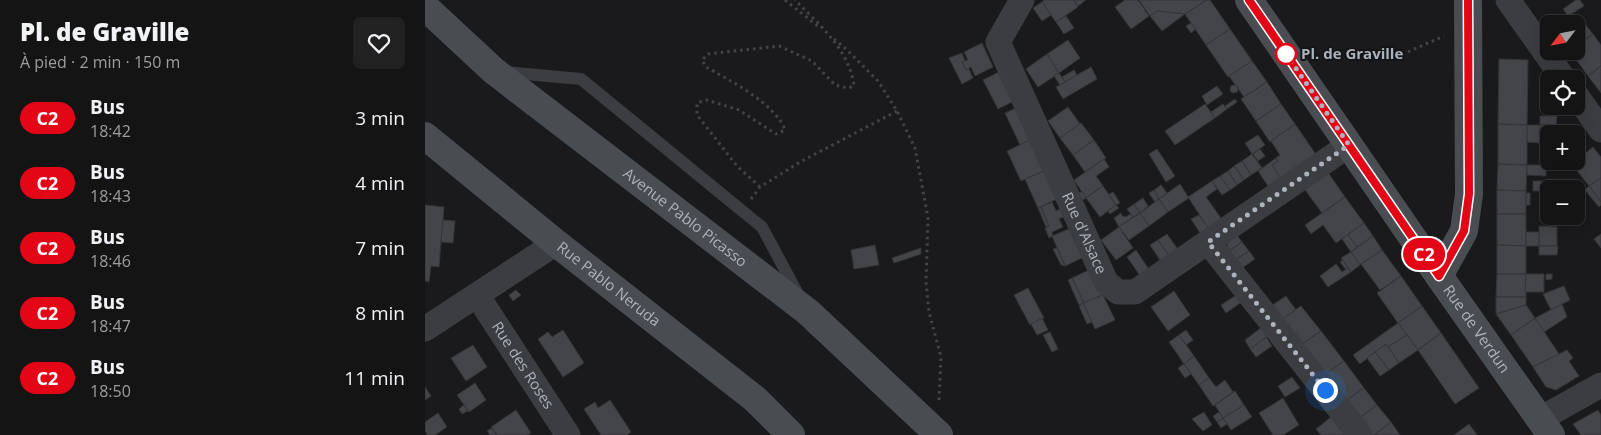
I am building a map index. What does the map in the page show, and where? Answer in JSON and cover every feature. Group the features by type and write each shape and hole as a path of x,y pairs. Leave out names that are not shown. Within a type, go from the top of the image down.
{"street":[{"name":"Rue d'Alsace","path":"1022,0 998,42 1106,282 1118,292 1135,292 1349,145"},
{"name":"Rue de Verdun","path":"1249,0 1439,276 1546,427"},
{"path":"1439,276 1464,231 1469,194 1468,0"},
{"path":"1508,0 1558,70"},
{"name":"Avenue Pablo Picasso","path":"425,7 493,71 808,312 938,435"},
{"path":"1585,108 1601,130"},
{"name":"Rue Pablo Neruda","path":"425,136 556,244 755,399 791,435"},
{"path":"1208,242 1360,435"},
{"path":"425,329 556,244"},
{"name":"Rue des Roses","path":"477,295 568,435"},
{"path":"1546,427 1601,385"}],"lane":[{"path":"493,71 581,79 762,227 808,312"}],"path":[{"path":"785,0 846,49 878,81 897,111 915,148 928,218 926,282 929,312 941,357 938,435"},
{"path":"795,0 831,37 852,74 854,86 848,88 835,85 812,60 779,46 708,54 702,60 706,67 751,93 782,121 785,130 776,134 739,110 707,100 697,103 697,115 737,166 760,187 800,162 897,111"},
{"path":"1396,57 1442,36"}],"building":[{"path":"1044,0 1074,0 1078,7 1056,22 1042,2"},
{"path":"1074,0 1086,0 1078,6"},
{"path":"1125,0 1138,0 1149,16 1131,29 1115,7"},
{"path":"1139,0 1207,0 1185,14 1157,11 1150,16"},
{"path":"1210,0 1230,29 1206,45 1185,14"},
{"path":"1576,0 1580,0 1584,6 1570,15 1567,15 1563,9"},
{"path":"1042,2 1051,15 1042,21 1033,8"},
{"path":"1157,11 1185,14 1162,31 1150,16"},
{"path":"1066,16 1074,28 1064,34 1056,22"},
{"path":"1191,23 1196,29 1191,33 1186,26"},
{"path":"1585,24 1593,34 1585,40"},
{"path":"1230,29 1252,61 1228,77 1206,45"},
{"path":"1593,34 1601,45 1601,66 1588,76 1576,60 1585,60 1585,40"},
{"path":"1068,40 1080,58 1059,73 1047,54"},
{"path":"982,43 993,67 975,76 971,67 966,70 962,62 968,60 964,52"},
{"path":"962,53 965,61 962,62 966,70 969,69 973,78 962,84 949,58"},
{"path":"1047,54 1059,73 1038,87 1026,69"},
{"path":"1499,59 1528,60 1527,125 1498,124"},
{"path":"1252,61 1267,82 1244,97 1229,76"},
{"path":"1601,66 1601,93 1588,76"},
{"path":"1091,67 1097,79 1063,99 1056,87"},
{"path":"1074,70 1077,75 1065,82 1062,77"},
{"path":"1001,71 1014,101 998,109 983,80"},
{"path":"1059,73 1065,82 1060,85 1054,76"},
{"path":"1267,82 1281,104 1256,121 1241,99"},
{"path":"1234,85 1238,89 1234,93 1230,89"},
{"path":"1217,86 1223,94 1207,105 1202,96"},
{"path":"1235,99 1237,102 1227,109 1225,106"},
{"path":"1205,104 1215,118 1175,145 1165,131"},
{"path":"1223,104 1227,109 1215,118 1211,112"},
{"path":"1281,104 1295,124 1270,142 1256,121"},
{"path":"1018,107 1032,139 1020,145 1005,113"},
{"path":"1068,107 1080,124 1060,138 1048,121"},
{"path":"1540,116 1557,116 1556,125 1540,125"},
{"path":"1081,123 1094,140 1073,155 1060,138"},
{"path":"1295,124 1317,156 1282,180 1272,165 1278,161 1276,158 1280,155 1271,141"},
{"path":"1498,124 1527,125 1527,165 1498,164"},
{"path":"1527,125 1540,125 1539,143 1527,142"},
{"path":"1258,135 1265,145 1252,154 1245,143"},
{"path":"1032,139 1046,170 1021,181 1007,151"},
{"path":"1094,140 1106,158 1085,172 1073,155"},
{"path":"1593,147 1601,157 1601,178 1589,186 1577,170 1585,170 1585,153"},
{"path":"1157,149 1175,176 1166,182 1149,154"},
{"path":"1260,149 1265,156 1258,161 1253,154"},
{"path":"1252,154 1262,168 1251,175 1242,161"},
{"path":"1276,158 1278,161 1272,165 1282,180 1270,189 1258,171"},
{"path":"1104,159 1109,167 1096,176 1103,186 1086,198 1074,180"},
{"path":"1242,161 1251,175 1244,180 1234,166"},
{"path":"1498,164 1527,165 1526,191 1497,190"},
{"path":"1527,165 1540,165 1540,170 1546,170 1546,176 1527,175"},
{"path":"1234,166 1244,180 1237,185 1228,171"},
{"path":"1047,170 1059,198 1038,208 1025,179"},
{"path":"1228,171 1237,185 1230,190 1220,176"},
{"path":"1327,171 1345,197 1322,213 1303,187"},
{"path":"1220,176 1230,190 1222,195 1212,181"},
{"path":"1601,178 1601,202 1589,186"},
{"path":"1212,181 1217,189 1206,197 1223,221 1210,231 1188,197"},
{"path":"1533,181 1540,181 1540,191 1533,191"},
{"path":"1180,184 1189,198 1168,212 1159,199"},
{"path":"1161,185 1167,193 1159,199 1154,190"},
{"path":"1103,186 1116,205 1100,217 1086,198"},
{"path":"1589,186 1601,202 1599,207 1585,190"},
{"path":"1154,190 1159,199 1155,202 1149,193"},
{"path":"1497,190 1526,191 1526,214 1497,214"},
{"path":"1082,191 1086,198 1081,201 1077,195"},
{"path":"1113,192 1120,203 1116,205 1109,194"},
{"path":"1526,193 1530,193 1530,205 1526,205"},
{"path":"1345,197 1364,223 1336,243 1323,225 1311,234 1305,225"},
{"path":"1143,198 1148,206 1140,213 1134,204"},
{"path":"1159,199 1168,212 1149,226 1140,213"},
{"path":"1052,202 1056,211 1062,208 1065,216 1059,219 1063,227 1052,232 1053,236 1049,238 1045,228 1049,226 1041,207"},
{"path":"1134,204 1140,213 1133,217 1127,209"},
{"path":"425,205 444,207 439,267 431,266 429,282 425,281"},
{"path":"1116,205 1119,208 1110,214 1108,211"},
{"path":"1041,207 1049,226 1046,227 1038,208"},
{"path":"1121,213 1122,216 1126,217 1130,214 1133,217 1119,227 1114,218"},
{"path":"1140,213 1149,226 1129,240 1119,227"},
{"path":"1497,214 1526,214 1526,246 1497,245"},
{"path":"1199,215 1210,231 1202,236 1191,219"},
{"path":"443,220 455,221 453,243 441,242"},
{"path":"1364,223 1373,236 1357,247 1348,234"},
{"path":"1539,226 1557,227 1557,246 1539,246"},
{"path":"1119,227 1133,248 1116,260 1101,240"},
{"path":"1071,228 1084,257 1065,266 1052,236"},
{"path":"1526,232 1539,232 1539,246 1526,246"},
{"path":"1167,234 1179,251 1170,257 1158,240"},
{"path":"1236,234 1242,242 1229,251 1227,249 1228,239"},
{"path":"1348,234 1357,247 1351,252 1342,239"},
{"path":"1601,234 1601,248 1594,239"},
{"path":"1373,236 1382,250 1360,265 1351,252"},
{"path":"1158,240 1170,257 1162,263 1150,245"},
{"path":"1242,242 1249,251 1235,260 1229,251"},
{"path":"875,245 879,265 854,269 851,250"},
{"path":"1497,245 1526,246 1526,274 1497,274"},
{"path":"1539,246 1558,246 1557,255 1539,255"},
{"path":"921,248 921,254 894,263 892,258"},
{"path":"1057,248 1065,266 1061,265 1053,249"},
{"path":"1136,250 1150,271 1141,277 1127,257"},
{"path":"1382,250 1401,276 1380,290 1361,264"},
{"path":"1249,251 1255,259 1242,268 1235,260"},
{"path":"1351,252 1360,265 1351,272 1341,258"},
{"path":"1343,260 1348,268 1346,270 1340,262"},
{"path":"1336,264 1342,272 1348,268 1351,272 1328,287 1320,276"},
{"path":"1091,269 1103,295 1084,303 1072,278"},
{"path":"1497,274 1526,274 1526,297 1496,297"},
{"path":"1526,274 1544,274 1544,292 1525,292"},
{"path":"1546,274 1552,274 1552,279 1546,280"},
{"path":"1401,276 1422,306 1398,323 1377,293"},
{"path":"1072,278 1084,303 1079,305 1068,280"},
{"path":"1564,286 1570,300 1551,310 1543,294"},
{"path":"1028,288 1044,318 1030,325 1014,295"},
{"path":"516,290 521,295 513,301 509,295"},
{"path":"1174,291 1190,315 1168,331 1151,307"},
{"path":"1238,294 1243,301 1226,313 1221,305"},
{"path":"1103,295 1115,320 1095,329 1083,303"},
{"path":"1286,296 1296,310 1281,320 1271,306"},
{"path":"1496,297 1526,297 1526,305 1496,314"},
{"path":"1083,303 1092,322 1087,324 1079,306"},
{"path":"1562,304 1567,317 1544,332 1535,318"},
{"path":"1526,305 1535,318 1511,335 1496,314"},
{"path":"1301,306 1321,331 1301,345 1281,320"},
{"path":"1422,306 1441,333 1418,350 1398,323"},
{"path":"1042,318 1048,330 1037,335 1031,324"},
{"path":"1535,318 1559,354 1533,367 1511,335"},
{"path":"1398,323 1407,335 1388,347 1386,344 1360,364 1353,355"},
{"path":"1262,327 1268,336 1250,349 1245,340"},
{"path":"563,330 584,363 563,377 538,339 548,332 552,337"},
{"path":"1186,330 1193,340 1186,345 1179,335"},
{"path":"1321,331 1344,361 1324,375 1301,345"},
{"path":"1050,332 1058,349 1052,352 1043,335"},
{"path":"1441,333 1479,388 1455,404 1418,350"},
{"path":"1179,335 1194,356 1184,364 1169,342"},
{"path":"1407,335 1418,350 1399,363 1388,347"},
{"path":"1266,337 1272,346 1256,357 1250,349"},
{"path":"1386,344 1399,363 1389,370 1375,352"},
{"path":"473,345 487,367 466,381 451,358"},
{"path":"1567,350 1573,358 1569,361 1579,376 1556,390 1546,387 1533,367"},
{"path":"1375,352 1389,370 1380,376 1367,358"},
{"path":"1194,356 1209,378 1199,385 1184,364"},
{"path":"1344,361 1364,388 1344,402 1324,375"},
{"path":"1184,364 1191,374 1185,378 1178,368"},
{"path":"1292,377 1300,388 1285,397 1278,386"},
{"path":"1209,378 1216,387 1225,380 1233,392 1213,406 1199,385"},
{"path":"475,383 486,400 469,412 457,395"},
{"path":"425,387 431,396 425,400"},
{"path":"1364,388 1377,405 1358,419 1344,402"},
{"path":"1235,391 1244,405 1223,418 1215,405"},
{"path":"1283,398 1299,425 1283,435 1273,435 1259,413"},
{"path":"610,400 631,432 627,435 601,435 584,409 595,402 598,408"},
{"path":"464,405 468,411 462,414 459,409"},
{"path":"1244,405 1252,417 1231,430 1223,418"},
{"path":"1377,405 1391,422 1374,435 1370,435 1358,419"},
{"path":"516,410 531,433 527,435 497,435 491,427"},
{"path":"1598,410 1601,415 1601,435 1581,435 1573,424"},
{"path":"1204,412 1212,425 1203,431 1192,419"},
{"path":"1219,412 1223,418 1217,422 1213,416"},
{"path":"438,413 447,427 435,435 428,435 425,431 425,422"},
{"path":"1331,417 1343,435 1321,435 1316,429"},
{"path":"1223,418 1227,424 1221,428 1217,422"},
{"path":"1391,422 1400,435 1374,435"},
{"path":"1469,424 1477,435 1454,435"},
{"path":"492,428 495,435 490,435 487,431"}],"bus line":[{"name":"C2","path":"1249,0 1439,276 1464,231 1469,194 1468,0"}],"place":[{"name":"Pl. de Graville","path":"1286,54"}],"route":[{"path":"1286,54 1349,145 1208,242 1325,390"}]}
